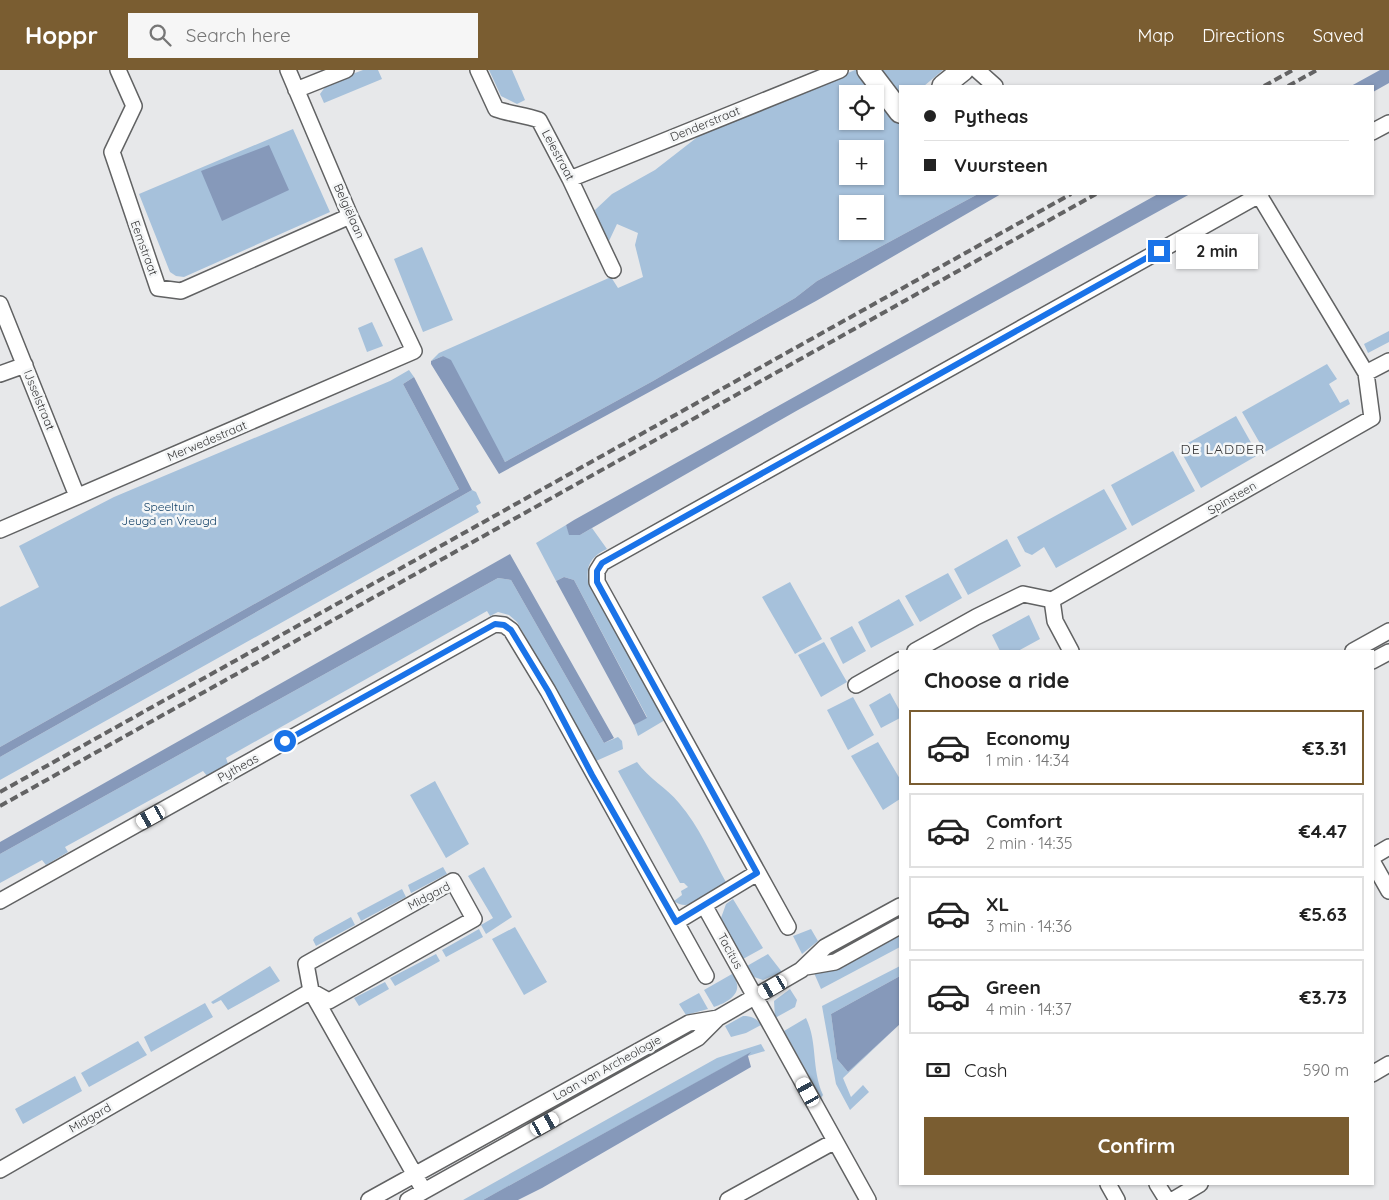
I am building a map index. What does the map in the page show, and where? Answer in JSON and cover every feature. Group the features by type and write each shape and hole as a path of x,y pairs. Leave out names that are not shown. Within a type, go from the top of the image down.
{"street":[{"name":"Eemstraat","path":"118,70 134,106 112,152 158,288 181,291 350,216"},
{"name":"Belgiëlaan","path":"288,70 350,216 414,351"},
{"path":"296,90 346,70"},
{"name":"Leiestraat","path":"478,70 496,109 511,114 527,115 539,120 570,179 613,270"},
{"name":"Denderstraat","path":"570,179 840,70"},
{"path":"868,70 899,111"},
{"path":"945,85 963,70"},
{"path":"977,70 994,85"},
{"path":"1374,131 1389,123"},
{"path":"788,927 597,582 597,571 602,563 1258,195"},
{"name":"Spinsteen","path":"1052,600 1372,418 1366,373 1261,195"},
{"name":"IJsselstraat","path":"0,304 77,496"},
{"name":"Merwedestraat","path":"0,530 414,351"},
{"path":"1366,373 1389,361"},
{"path":"0,374 25,365"},
{"path":"917,650 976,617 1024,594 1052,600 1055,621 1070,650"},
{"name":"Pytheas","path":"0,902 495,624 504,625 511,630 548,691 592,775 676,922"},
{"path":"1355,650 1389,631"},
{"path":"1374,660 1389,652"},
{"path":"856,685 899,661"},
{"path":"1374,856 1389,847"},
{"path":"1374,865 1389,891"},
{"path":"706,976 676,922 757,873"},
{"name":"Midgard","path":"311,991 329,1001 474,919 453,881 306,964 311,991 424,1191"},
{"name":"Tacitus","path":"704,905 868,1200"},
{"name":"Laan van Archeologie","path":"408,1200 698,1038 718,1018 806,967 825,947 899,907"},
{"name":"Laan van Archeologie","path":"806,967 835,962 899,927"},
{"name":"Midgard","path":"0,1170 311,991"},
{"name":"Laan van Archeologie","path":"369,1200 689,1023 718,1018"},
{"path":"1374,1073 1389,1064"},
{"path":"728,1200 834,1141"},
{"path":"1109,1185 1117,1200"},
{"path":"1158,1185 1166,1200"},
{"path":"1173,1200 1198,1185"}],"green space":[{"path":"363,70 378,70 382,79 324,103 320,94 328,83"},
{"path":"489,70 512,70 525,100 517,104 501,96"},
{"path":"858,70 869,85 839,85 839,130 884,130 884,104 899,122 899,195 976,195 817,281 795,298 653,381 505,462 443,356 431,361 439,353 611,277 618,288 643,277 635,245 638,233 617,224 609,241 599,227 595,210 612,194 655,170 700,135"},
{"path":"878,70 943,70 925,85 899,85 899,94"},
{"path":"293,129 330,212 184,277 176,276 170,272 139,194"},
{"path":"422,247 453,320 423,332 394,259"},
{"path":"372,322 383,346 367,352 358,328"},
{"path":"1389,331 1389,342 1368,353 1364,344"},
{"path":"1327,364 1337,379 1329,384 1340,403 1348,399 1350,404 1265,452 1242,412"},
{"name":"Speeltuin Jeugd en Vreugd","path":"409,370 414,377 403,384 459,489 0,747 0,607 39,587 19,546 114,497 390,381"},
{"path":"1236,416 1258,455 1201,488 1179,448"},
{"path":"1173,451 1195,491 1132,526 1111,485"},
{"path":"1104,489 1127,529 1056,568 1044,547 1032,555 1025,552 1017,537"},
{"path":"472,490 476,492 481,503 476,506 479,512 0,780 0,757"},
{"path":"566,525 570,535 580,535 592,528 607,549 591,561 588,570 588,581 665,720 638,736 634,725 647,717 574,580 564,577 556,581 536,543"},
{"path":"1007,539 1021,566 968,595 954,569"},
{"path":"948,573 962,598 920,622 905,596"},
{"path":"498,578 511,580 604,743 618,737 622,741 623,749 596,761 517,622 509,615 498,612 490,616 487,611 226,758 228,764 208,777 203,771 65,847 68,852 46,865 42,860 0,883 0,854"},
{"path":"790,582 822,639 795,654 762,597"},
{"path":"899,599 914,625 871,648 858,622"},
{"path":"1029,615 1040,639 1020,650 1000,650 992,635"},
{"path":"852,626 866,651 843,664 830,638"},
{"path":"824,642 847,682 821,697 798,655"},
{"path":"890,693 899,709 899,719 881,728 869,705"},
{"path":"853,697 874,735 848,750 827,710"},
{"path":"878,742 899,777 899,800 883,810 851,756"},
{"path":"637,762 674,797 686,812 727,884 701,900 687,905 674,901 682,895 681,891 688,887 684,883 680,883 618,771"},
{"path":"435,781 469,844 446,858 410,795"},
{"path":"443,867 447,874 411,893 408,885"},
{"path":"484,867 512,917 486,934 481,925 493,918 468,876"},
{"path":"402,889 406,897 361,921 357,913"},
{"path":"733,899 763,948 743,959 721,918 726,904"},
{"path":"351,917 355,925 316,946 313,940 315,937"},
{"path":"515,927 547,982 524,995 492,939"},
{"path":"479,929 483,937 446,957 442,950"},
{"path":"811,929 818,941 802,954 793,936"},
{"path":"899,932 899,948 821,989 814,973"},
{"path":"436,954 440,961 395,986 390,978"},
{"path":"768,954 782,972 763,980 754,977 747,966"},
{"path":"270,966 280,981 228,1010 221,1000 213,1004 211,1002"},
{"path":"899,967 899,977 831,1014 837,1059 848,1072 899,1025 843,1078 851,1097 863,1085 869,1092 850,1110 836,1084 822,1006"},
{"path":"732,974 737,986 734,995 714,1007 704,990"},
{"path":"385,982 389,989 359,1006 354,998"},
{"path":"790,989 797,1000 795,1007 775,1018 774,1001"},
{"path":"699,993 708,1009 686,1015 679,1004"},
{"path":"205,1003 213,1017 151,1052 144,1037"},
{"path":"743,1016 754,1018 761,1025 746,1033 731,1037 725,1026"},
{"path":"806,1018 810,1027 817,1075 823,1095 821,1098 784,1031"},
{"path":"138,1041 147,1055 89,1087 81,1073"},
{"path":"761,1044 765,1051 748,1056 750,1053 483,1200 463,1200 717,1058"},
{"path":"75,1076 82,1091 23,1124 15,1109"}],"shaded area":[{"path":"1380,70 1389,70 1389,83 1374,91 1374,85 1353,85"},
{"path":"269,145 289,190 222,221 201,171"},
{"path":"976,195 999,195 816,301 499,474 431,364 431,361 443,356 451,360 505,462 653,381 795,298 817,281"},
{"path":"1156,195 1188,195 798,410 580,535 569,535 566,525"},
{"path":"414,377 472,490 0,757 0,747 459,489 403,384"},
{"path":"510,554 614,738 604,743 511,580 498,578 0,854 0,842"},
{"path":"564,577 574,580 647,718 634,725 556,581"},
{"path":"899,977 899,1025 848,1072 837,1059 831,1014"},
{"path":"751,1052 748,1056 751,1067 542,1188 518,1200 483,1200"}],"railway":[{"path":"1266,85 1293,70"},
{"path":"1290,85 1317,70"},
{"path":"0,792 1069,195"},
{"path":"0,806 1094,195"}],"district":[{"name":"DE LADDER","path":"1223,449"}],"route":[{"path":"285,741 495,624 504,625 511,630 548,691 592,775 676,922 757,873 597,582 597,571 602,563 1159,251"}]}
